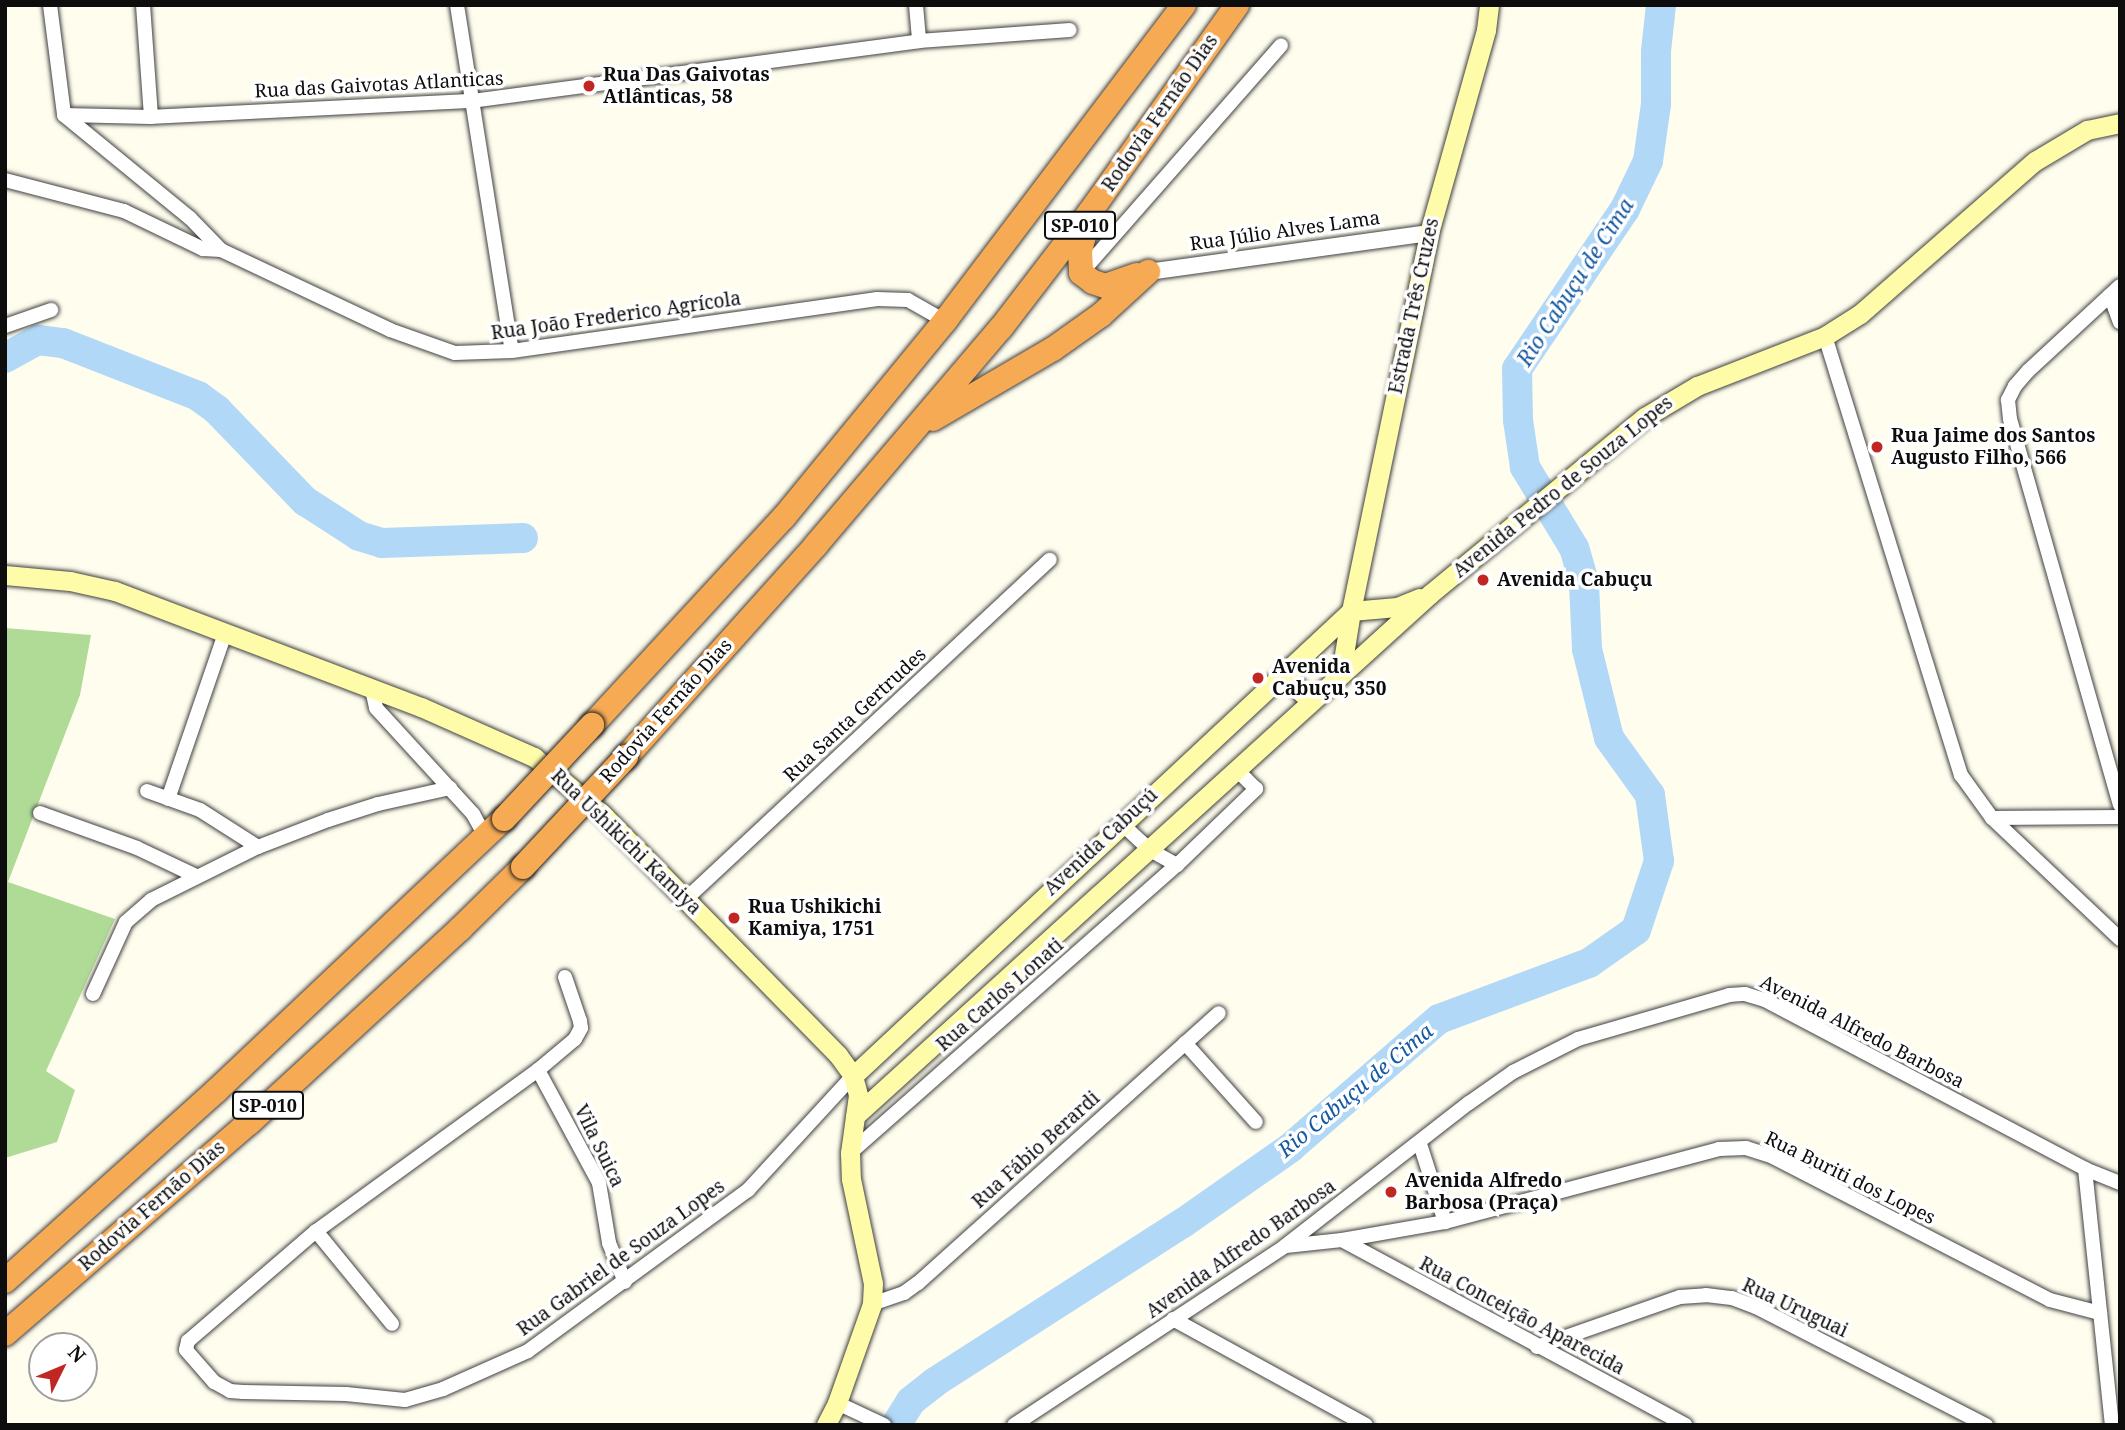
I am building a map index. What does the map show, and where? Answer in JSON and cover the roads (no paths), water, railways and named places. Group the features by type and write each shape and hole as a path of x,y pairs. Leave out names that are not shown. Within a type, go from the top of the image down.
{"highway":[{"name":"SP-010","path":"5,1281 217,1090 504,819 592,725 784,517 945,321 1184,5"},
{"name":"Rodovia Fernão Dias","path":"5,1334 249,1123 460,929 523,867 626,757 816,545 1001,328 1090,212 1237,5"},
{"path":"1090,212 1080,251 1082,273 1093,282 1105,286 1148,272"},
{"path":"909,435 1053,349 1101,315 1148,272"}],"main road":[{"name":"Estrada Três Cruzes","path":"1342,673 1338,635 1351,611 1429,233 1486,30 1489,5"},
{"name":"Avenida Pedro de Souza Lopes","path":"1342,673 1430,594 1568,479 1670,399 1825,336 1860,314 2035,161 2087,130 2120,123"},
{"name":"Rua Ushikichi Kamiya","path":"5,575 70,581 115,590 463,724 534,757 601,813 687,898 838,1055 853,1076"},
{"name":"Avenida Pedro de Souza Lopes","path":"1351,611 1397,607 1430,594"},
{"name":"Avenida Cabuçú","path":"853,1076 1288,668 1338,635"},
{"path":"1288,668 1292,681 1302,693 1316,696"},
{"name":"Avenida Cabuçú","path":"855,1116 1342,673"},
{"path":"826,1425 837,1403 872,1304 873,1283 851,1179 850,1153 858,1095 853,1076"}],"street":[{"path":"50,5 64,115"},
{"path":"143,5 151,117"},
{"path":"457,5 512,351"},
{"path":"916,5 919,41"},
{"name":"Rua das Gaivotas Atlanticas","path":"64,115 151,117 471,102 919,41 1069,30"},
{"path":"1082,273 1281,45"},
{"name":"Rua João Frederico Agrícola","path":"64,115 182,211 221,250 432,346 475,354 512,351 877,299 898,299 919,304 945,321"},
{"path":"5,180 124,211 203,249 221,250"},
{"name":"Rua Júlio Alves Lama","path":"1148,272 1429,233"},
{"path":"2115,290 2120,322"},
{"path":"2115,290 2028,371 2015,386 2008,400 2010,419 2120,805"},
{"path":"5,326 51,310"},
{"path":"1825,336 1961,775 1992,817 2120,939"},
{"name":"Rua Santa Gertrudes","path":"687,898 1050,560"},
{"path":"168,799 225,633"},
{"path":"372,688 376,708 473,814 485,836"},
{"name":"Rua Carlos Lonati","path":"850,1153 1177,865 1256,789 1236,769"},
{"path":"93,994 115,942 134,911 196,876 258,847 377,804 424,796 450,788"},
{"path":"146,791 213,816 258,847"},
{"path":"40,813 137,848 196,876"},
{"path":"1992,817 2120,817"},
{"path":"1121,823 1150,850 1177,865"},
{"path":"392,1324 316,1231 538,1070 575,1039 582,1028 565,977"},
{"name":"Avenida Alfredo Barbosa","path":"1023,1423 1285,1246 1513,1072 1577,1039 1728,995 1745,994 1765,1000 2085,1169 2120,1183"},
{"name":"Rua Fábio Berardi","path":"872,1304 904,1293 918,1283 1219,1013"},
{"path":"1185,1043 1256,1122"},
{"name":"Vila Suica","path":"538,1070 599,1183 609,1243 625,1282"},
{"name":"Rua Gabriel de Souza Lopes","path":"316,1231 188,1341 185,1348 188,1354 214,1382 230,1391 346,1394 405,1400 443,1389 527,1351 625,1282 748,1190 853,1076"},
{"path":"1420,1144 1445,1223"},
{"name":"Rua Buriti dos Lopes","path":"1285,1246 1342,1240 1445,1223 1719,1149 1746,1148 1773,1157 2050,1300 2100,1313"},
{"path":"2085,1169 2112,1425"},
{"name":"Rua Conceição Aparecida","path":"1342,1240 1685,1425"},
{"name":"Rua Uruguai","path":"1537,1347 1680,1297 1706,1295 1732,1298 1756,1307 1986,1425"},
{"path":"1173,1320 1366,1425"},
{"path":"837,1403 880,1423"}],"waterway":[{"name":"Rio Cabuçu de Cima","path":"896,1425 911,1401 935,1382 1183,1223 1290,1148 1439,1019 1589,963 1636,930 1659,861 1650,795 1609,738 1587,649 1584,582 1574,548 1525,467 1518,420 1517,369 1625,209 1648,161 1656,104 1656,51 1661,5"},
{"path":"5,358 38,340 63,343 198,396 217,410 305,501 359,536 382,543 523,538"}],"place":[{"name":"Rua Das Gaivotas Atlânticas, 58","path":"589,86"},
{"name":"Rua Jaime dos Santos Augusto Filho, 566","path":"1877,447"},
{"name":"Avenida Cabuçu","path":"1483,580"},
{"name":"Avenida Cabuçu, 350","path":"1258,678"},
{"name":"Rua Ushikichi Kamiya, 1751","path":"734,918"},
{"name":"Avenida Alfredo Barbosa (Praça)","path":"1391,1192"}]}
